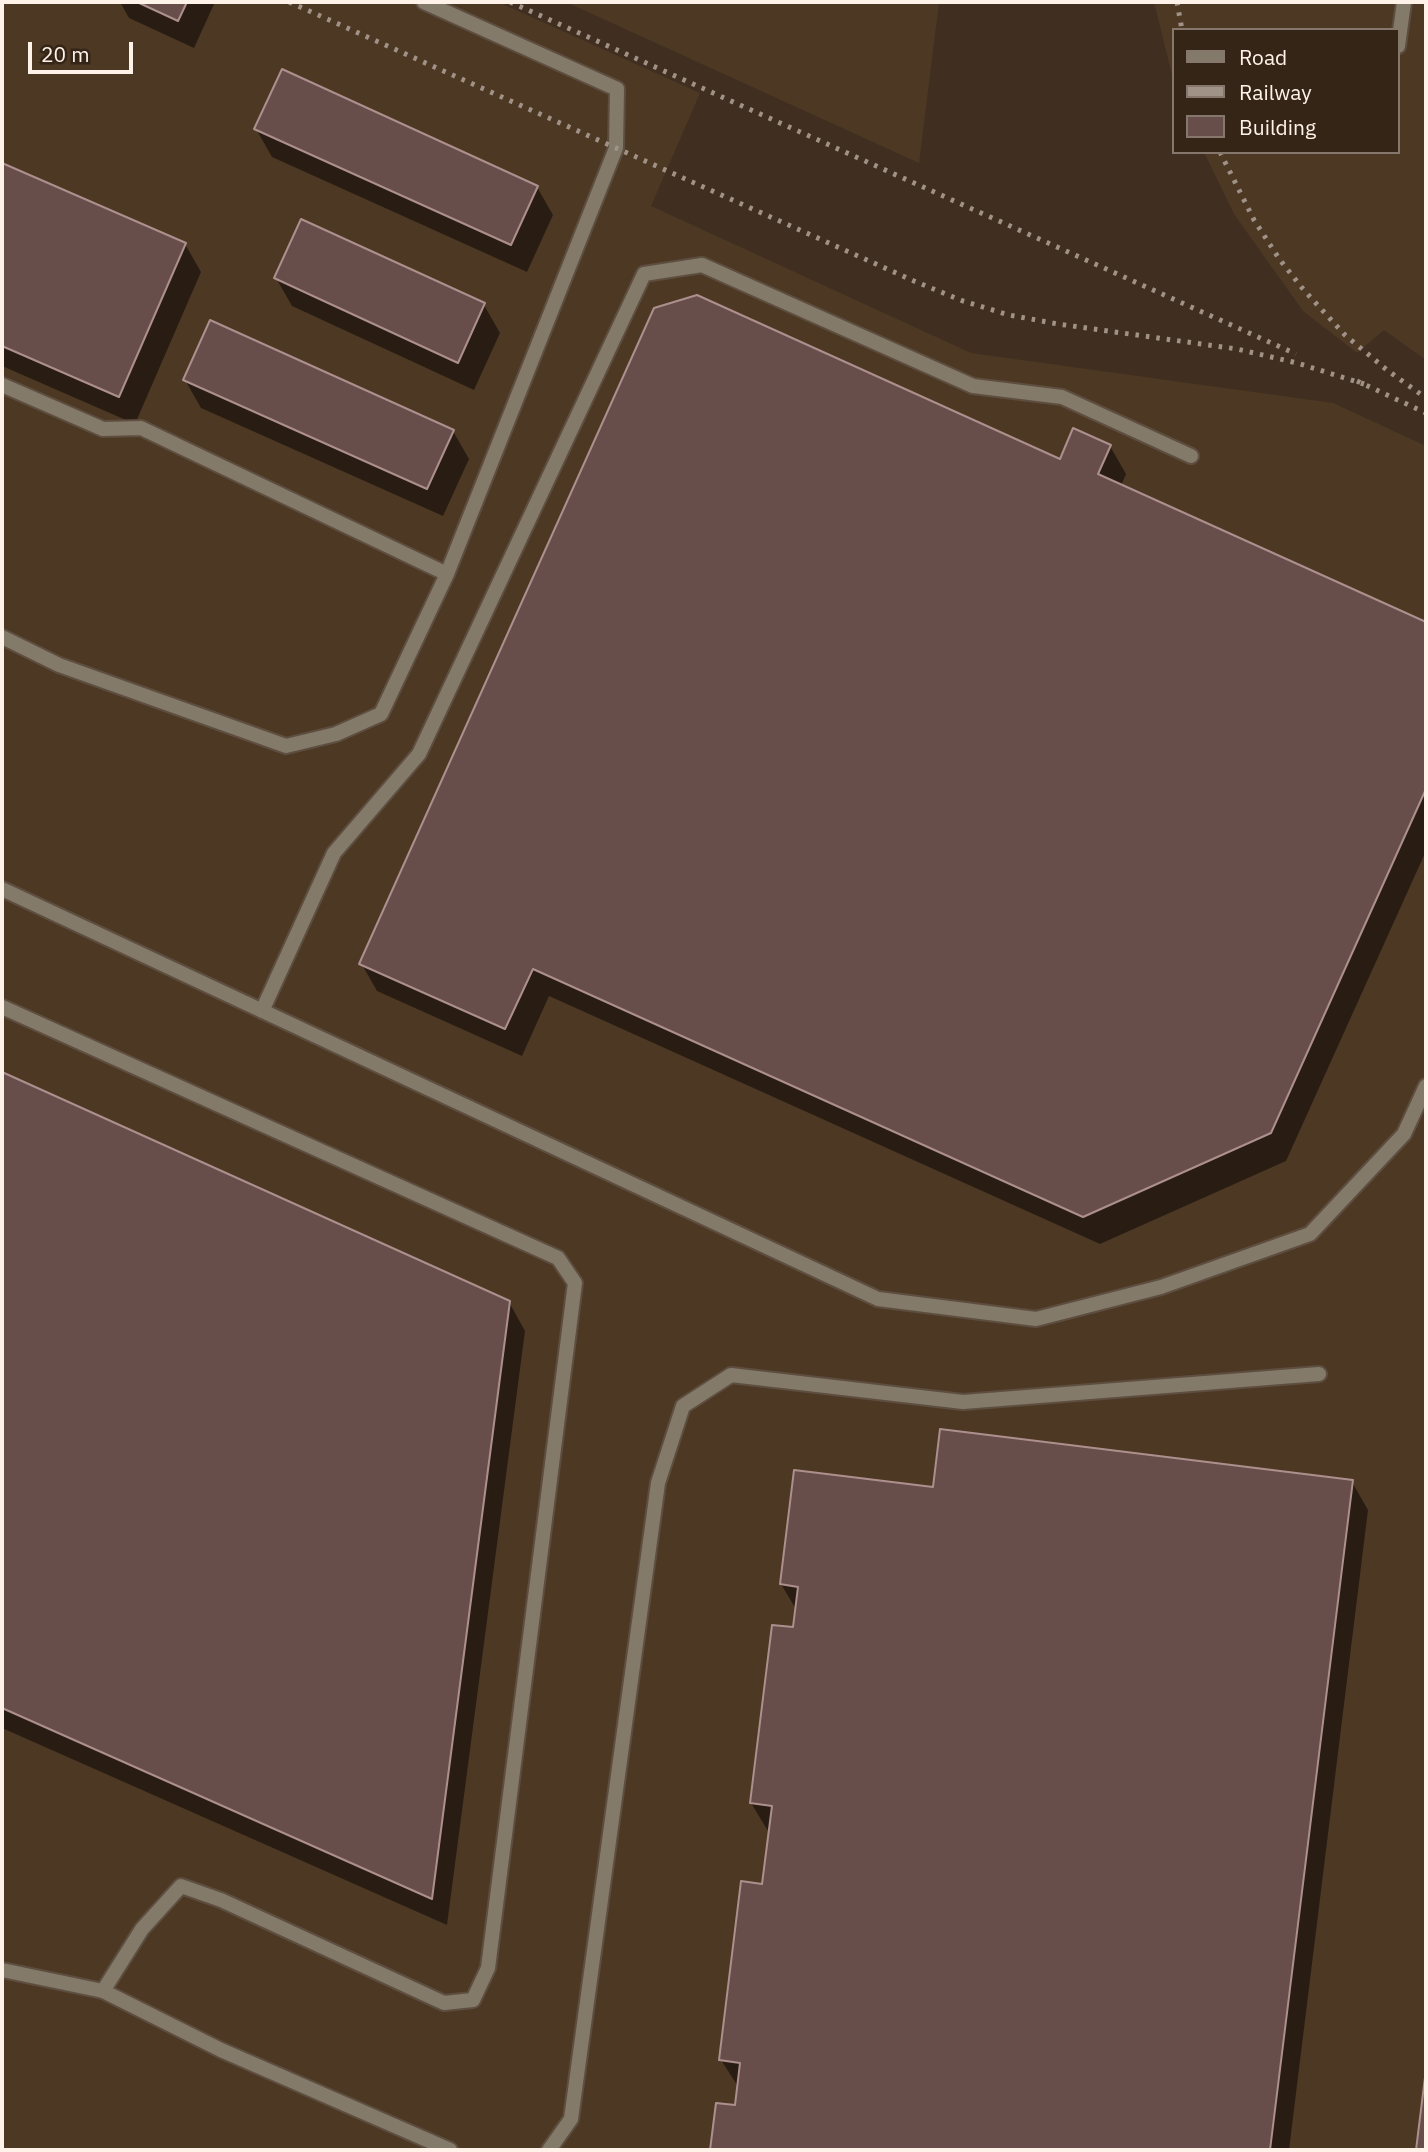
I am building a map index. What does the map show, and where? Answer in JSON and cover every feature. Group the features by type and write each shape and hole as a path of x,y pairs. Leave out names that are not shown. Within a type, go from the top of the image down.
{"street":[{"path":"2,637 59,665 286,746 335,734 381,714 447,574 616,148 617,89 424,2"},
{"path":"1400,31 1404,2"},
{"path":"262,1011 334,853 419,754 644,274 702,265 973,386 1062,397 1191,456"},
{"path":"2,385 103,429 141,428 447,574"},
{"path":"2,889 878,1299 1036,1319 1161,1287 1310,1234 1404,1134 1426,1086"},
{"path":"2,1007 558,1258 575,1283 488,1968 473,2000 444,2003 221,1900 181,1886 142,1929 103,1991"},
{"path":"549,2150 571,2119 658,1483 683,1406 731,1375 963,1402 1319,1374"},
{"path":"2,1969 103,1991 221,2050 450,2150"}],"shaded area":[{"path":"2,2 498,2 700,93 651,206 971,353 1333,403 1426,446 1426,2150 2,2150"},
{"path":"566,2 939,2 919,163"},
{"path":"1154,2 1426,2 1426,360 1384,330 1357,353 1303,311 1234,214 1205,154 1400,154 1400,28 1172,28 1172,75"}],"building":[{"path":"137,2 187,2 178,21"},
{"path":"282,69 538,186 511,245 254,129"},
{"path":"2,163 186,243 119,397 2,346"},
{"path":"301,219 485,303 458,363 274,278"},
{"path":"697,295 1060,459 1073,428 1111,445 1098,474 1426,622 1426,789 1271,1133 1083,1217 533,969 505,1029 359,964 654,308"},
{"path":"210,320 454,430 427,489 183,380"},
{"path":"2,1072 510,1301 432,1899 2,1708"},
{"path":"940,1429 1353,1480 1270,2150 710,2150 716,2103 735,2105 740,2063 719,2060 741,1881 762,1884 772,1806 750,1803 772,1625 793,1627 798,1587 780,1584 794,1470 933,1487"},
{"path":"1426,2069 1426,2150 1416,2150"}],"railway":[{"path":"289,2 963,301 1009,315 1058,324 1237,349 1297,363 1364,384"},
{"path":"510,2 1296,354"},
{"path":"1177,2 1182,28"},
{"path":"1221,154 1254,220 1303,289 1345,335 1426,398"},
{"path":"1357,381 1426,413"}]}
